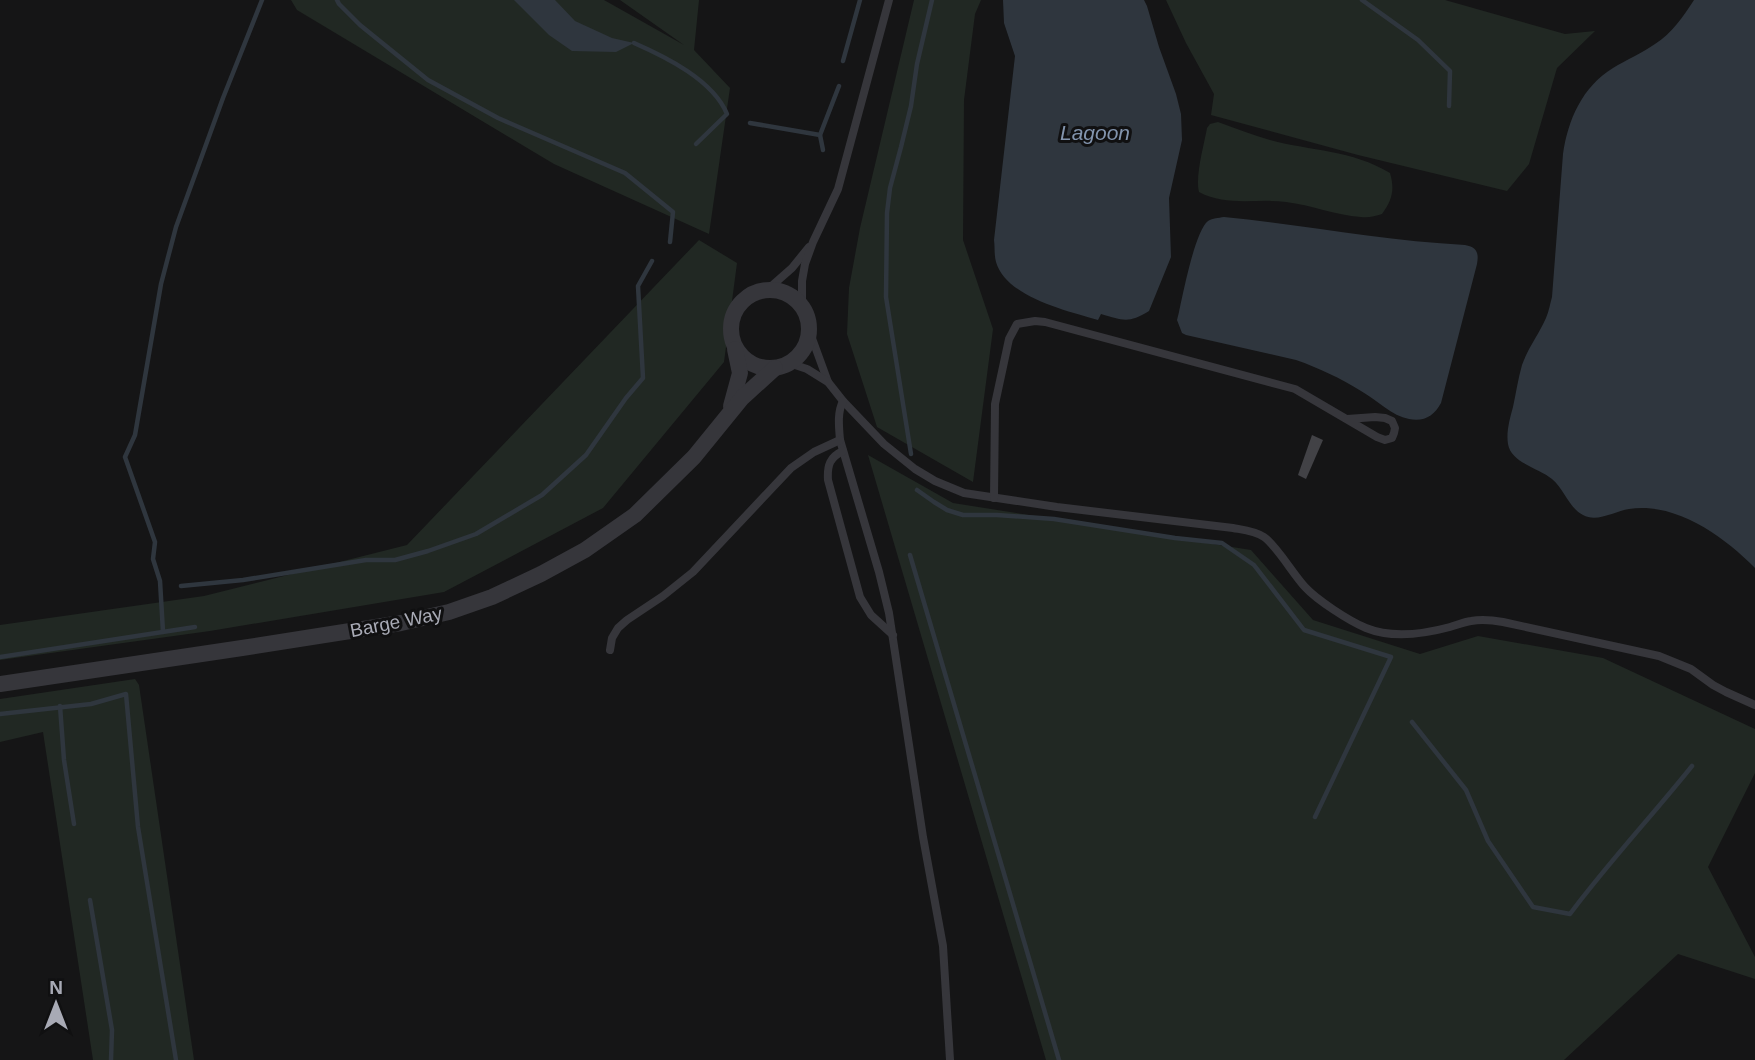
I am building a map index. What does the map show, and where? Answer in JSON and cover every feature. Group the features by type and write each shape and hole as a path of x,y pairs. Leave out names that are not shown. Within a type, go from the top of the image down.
{"street":[{"path":"767,290 780,291 802,306 809,330 806,344 799,355 782,366 763,368 751,364 734,346 731,322 742,301 752,294 767,290"},
{"name":"Barge Way","path":"728,415 740,373 734,346"},
{"name":"Barge Way","path":"0,684 401,622 449,612 492,597 585,550 635,515 694,457 752,388 782,366"}],"lane":[{"path":"802,306 805,264 838,189 889,0"},
{"path":"767,290 792,268 813,242"},
{"path":"994,498 996,394 1011,332 1017,324 1027,321 1045,321 1295,389 1380,439 1392,439 1392,421 1385,418 1347,419"},
{"path":"809,330 828,382 843,401 884,444 915,469 953,490 1057,507 1253,532 1272,545 1306,589 1367,628 1415,635 1468,622 1503,622 1670,660 1755,705"},
{"path":"782,366 807,369 828,382"},
{"path":"843,401 840,407 840,440 881,580 893,635 923,837 943,946 950,1060"},
{"path":"610,650 612,638 618,628 693,572 791,468 814,452 840,440"},
{"path":"843,451 829,462 827,472 851,571 864,606 893,635"}],"shaded area":[{"path":"291,0 604,0 684,45 620,0 699,0 694,50 730,88 709,234 554,164 297,10"},
{"path":"914,0 981,0 975,14 964,100 963,240 993,329 973,482 877,427 847,334 849,288 860,228"},
{"path":"1166,0 1445,0 1565,34 1595,31 1557,68 1529,164 1507,191 1358,155 1211,115 1214,94"},
{"path":"1218,122 1270,140 1346,155 1376,165 1390,173 1392,195 1388,204 1382,214 1364,217 1286,202 1231,201 1199,192 1199,169 1207,128"},
{"path":"699,240 737,263 724,362 603,508 444,592 210,631 0,660 0,625 204,596 407,545"},
{"path":"868,455 953,503 1251,550 1313,620 1420,654 1478,636 1603,658 1755,729 1755,773 1708,867 1755,957 1755,979 1678,954 1564,1060 1046,1060"},
{"path":"135,679 139,685 194,1060 93,1060 43,732 0,742 0,699"}],"water":[{"path":"514,0 555,0 575,21 612,38 634,43 616,52 572,51 549,35"},
{"name":"Lagoon","path":"1003,0 1144,0 1147,6 1176,94 1181,114 1182,140 1169,198 1171,257 1149,311 1136,318 1120,319 1101,314 1098,320 1039,301 1012,285 996,262 994,240 1015,56 1004,23"},
{"path":"1694,0 1755,0 1755,568 1714,534 1682,516 1647,508 1629,509 1594,518 1583,515 1574,508 1552,479 1520,461 1510,451 1508,444 1509,425 1522,365 1546,318 1552,297 1563,154 1578,105 1602,76 1667,35"},
{"path":"1224,217 1465,245 1475,249 1477,264 1441,403 1435,411 1419,420 1409,419 1345,382 1305,363 1182,333 1177,320 1199,237 1208,221"}],"building":[{"path":"1312,435 1323,440 1306,479 1298,475"}],"waterway":[{"path":"163,632 160,581 153,559 155,542 125,457 135,435 161,284 176,227 262,0"},
{"path":"337,0 360,25 428,80 498,118 625,173 673,212 670,242"},
{"path":"843,61 860,0"},
{"path":"911,454 886,297 887,213 890,188 911,106 917,64 932,0"},
{"path":"1362,0 1418,40 1450,71 1449,106"},
{"path":"634,43 687,71 700,80 720,102 727,114 696,144"},
{"path":"750,123 820,135 839,86"},
{"path":"820,135 823,150"},
{"path":"181,586 243,580 366,560 395,560 476,534 542,495 586,455 643,378 638,286 652,261"},
{"path":"917,490 947,510 963,515 1054,519 1222,543 1254,565 1304,630 1391,657 1315,817"},
{"path":"910,555 1059,1060"},
{"path":"0,657 195,627"},
{"path":"0,714 91,704 126,694 138,827 176,1060"},
{"path":"60,706 64,760 74,824"},
{"path":"1412,722 1466,790 1488,841 1533,907 1570,914 1692,766"},
{"path":"90,900 112,1030 111,1060"}]}
